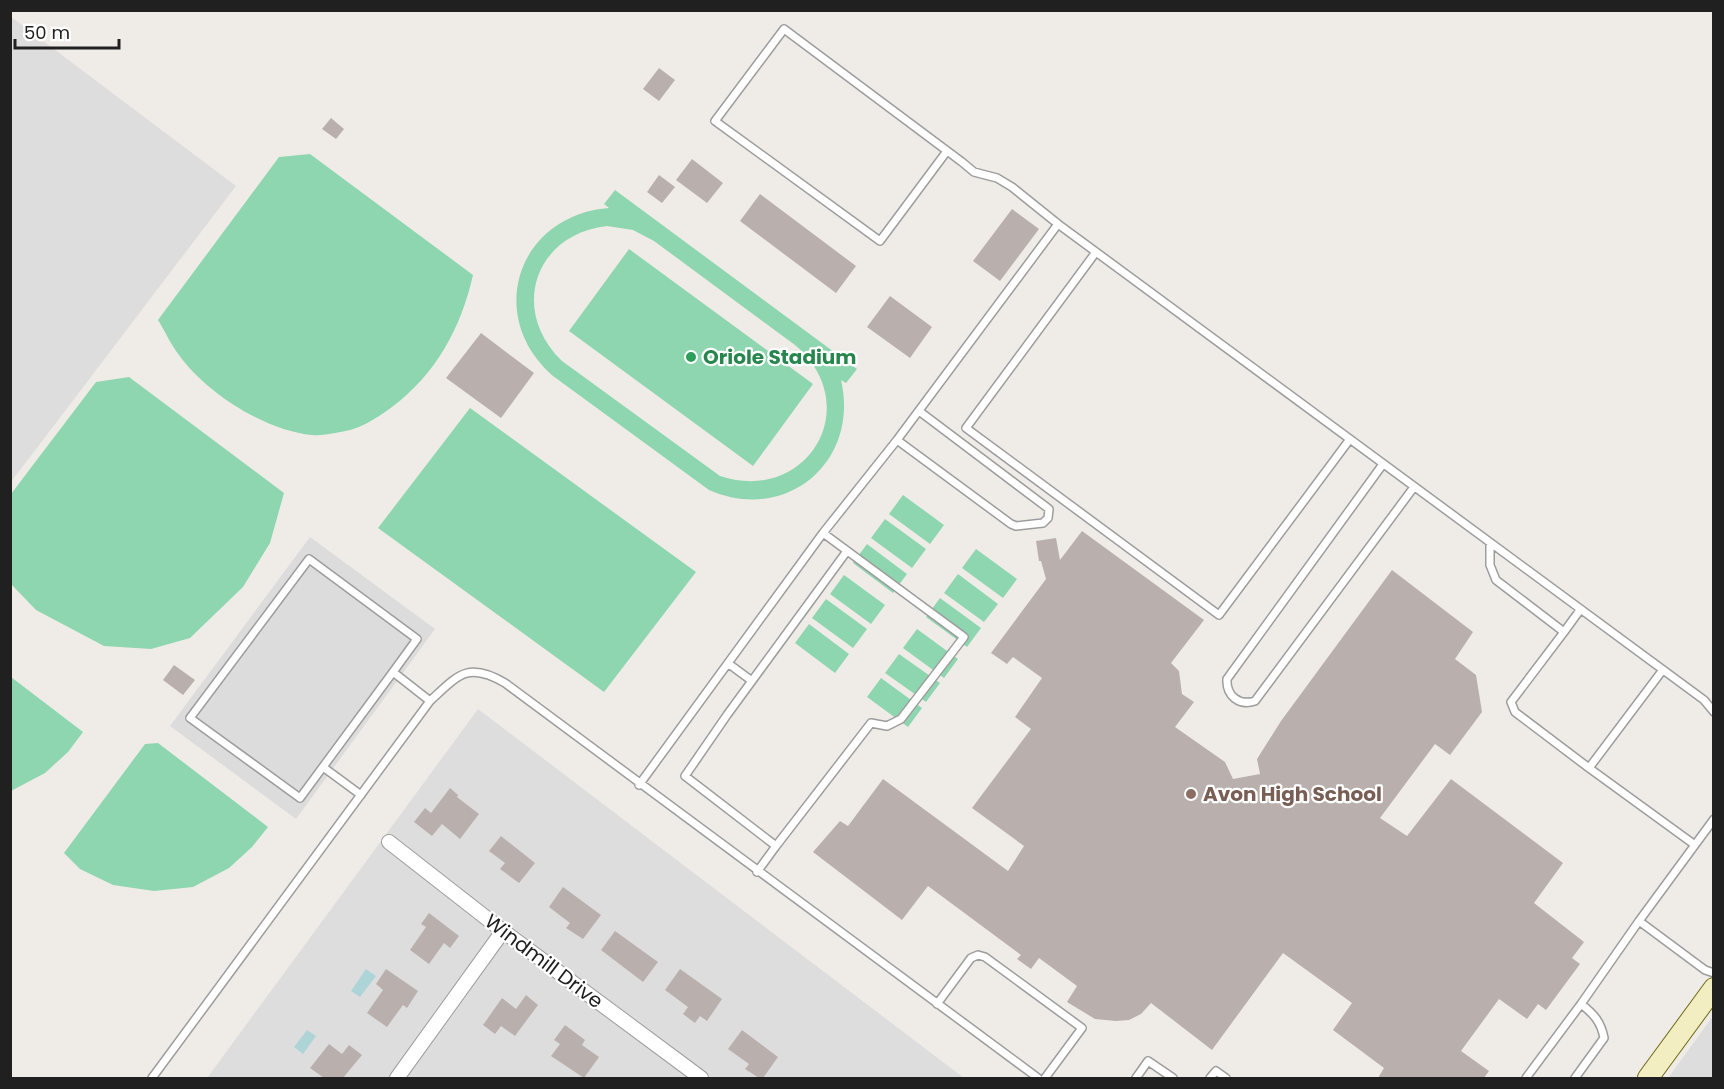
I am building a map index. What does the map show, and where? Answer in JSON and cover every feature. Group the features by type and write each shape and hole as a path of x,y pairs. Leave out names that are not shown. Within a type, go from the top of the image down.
{"street":[{"name":"Windmill Drive","path":"388,842 503,931 701,1078"},
{"path":"397,1078 503,931"},
{"path":"1648,1078 1713,988"}],"lane":[{"path":"947,151 880,241 716,121 784,29 947,151 974,172 997,178 1012,188 1704,700 1713,712"},
{"path":"639,785 824,533 919,411 1058,224"},
{"path":"1096,252 966,428 1219,615 1350,439"},
{"path":"897,440 1011,524 1016,526 1043,523 1048,518 1049,509 919,411"},
{"path":"1383,464 1227,679 1230,695 1246,704 1255,701 1414,487"},
{"path":"757,872 871,723 886,726 901,719 964,637 824,533"},
{"path":"1490,543 1490,565 1496,580 1564,632"},
{"path":"776,846 686,777 752,681 847,551"},
{"path":"309,559 417,639 393,672 300,798 190,718 309,559"},
{"path":"1580,610 1510,702 1515,712 1695,845"},
{"path":"729,664 752,681"},
{"path":"1589,768 1662,671"},
{"path":"393,672 430,701"},
{"path":"152,1078 430,701 451,682 463,674 473,672 489,674 505,683 639,785 1038,1078"},
{"path":"323,767 361,795"},
{"path":"1526,1078 1713,819"},
{"path":"1639,921 1705,970 1713,973"},
{"path":"936,1004 971,958 978,955 994,963 1082,1028 1045,1078"},
{"path":"1575,1078 1604,1038 1595,1014 1581,1004"},
{"path":"1136,1078 1148,1061 1173,1078"},
{"path":"1210,1078 1216,1071 1226,1078"}],"shaded area":[{"path":"10,16 236,186 11,482 10,482"},
{"path":"310,537 435,629 296,819 170,726"},
{"path":"478,709 964,1078 207,1078"},
{"path":"1713,1016 1713,1078 1668,1078"}],"green space":[{"path":"310,154 473,275 454,331 434,365 422,380 408,394 372,421 351,430 318,435 294,432 276,426 238,408 221,396 191,369 176,351 158,320 279,157"},
{"path":"615,190 857,369 846,383 841,380 844,410 839,437 828,460 811,478 790,492 765,499 738,498 709,490 553,376 532,352 520,325 516,298 521,272 533,248 552,229 578,215 609,208 604,204","holes":["607,226 633,230 654,241 795,345 816,369 826,395 826,420 817,444 801,463 779,476 751,481 720,476 562,361 546,341 537,320 534,298 538,277 547,259 562,243 582,232"]},
{"name":"Oriole Stadium","path":"629,249 813,384 753,466 569,331"},
{"path":"129,377 284,493 270,543 243,587 190,638 151,649 104,646 36,610 11,584 11,494 96,382"},
{"path":"470,408 696,572 604,692 378,528"},
{"path":"903,495 944,525 930,544 889,514"},
{"path":"885,519 926,549 912,568 871,538"},
{"path":"867,544 907,574 893,593 853,563"},
{"path":"976,549 1017,579 1003,598 962,568"},
{"path":"958,574 998,604 984,622 944,593"},
{"path":"844,575 885,605 871,624 830,594"},
{"path":"940,598 981,628 967,647 926,617"},
{"path":"826,599 867,629 853,648 812,618"},
{"path":"809,624 849,654 835,673 795,643"},
{"path":"917,629 958,659 944,678 903,648"},
{"path":"899,654 940,683 926,702 885,673"},
{"path":"11,677 83,732 68,752 45,773 11,791"},
{"path":"881,678 922,708 908,727 867,697"},
{"path":"158,743 268,827 252,847 229,868 193,887 154,891 113,885 80,869 64,853 145,744"}],"water":[{"path":"366,969 376,976 360,997 351,991"},
{"path":"307,1030 316,1036 303,1054 294,1047"}],"building":[{"path":"659,68 675,80 659,101 643,89"},
{"path":"331,118 344,129 336,139 322,129"},
{"path":"692,159 723,183 707,203 676,180"},
{"path":"659,175 675,187 662,203 647,192"},
{"path":"760,194 856,266 836,293 740,221"},
{"path":"1012,209 1039,229 1000,281 973,261"},
{"path":"890,296 932,327 910,358 867,327"},
{"path":"481,333 534,373 501,418 446,378"},
{"name":"Avon High School","path":"1082,531 1204,620 1171,663 1179,671 1182,694 1194,702 1175,727 1225,762 1233,779 1260,774 1257,759 1281,721 1392,570 1473,632 1455,659 1476,675 1482,712 1450,755 1435,744 1380,818 1407,836 1451,779 1563,863 1534,903 1584,942 1572,958 1580,964 1546,1010 1538,1004 1527,1019 1499,999 1461,1051 1489,1071 1484,1078 1378,1078 1384,1068 1333,1030 1352,1003 1283,953 1212,1050 1151,1003 1141,1014 1129,1020 1095,1019 1067,1002 1077,986 1039,958 1031,969 1017,959 1021,955 928,886 902,920 813,852 840,821 848,826 883,779 1008,871 1024,846 972,808 1031,729 1015,717 1042,678 1013,657 1007,664 991,653 1046,579 1041,561 1039,561 1036,541 1056,538 1060,560"},
{"path":"174,665 195,680 183,695 163,680"},
{"path":"450,788 458,795 457,797 479,814 460,839 442,824 432,836 414,822 425,808 431,813"},
{"path":"501,836 535,863 519,883 500,869 505,863 489,851"},
{"path":"563,887 601,915 583,939 566,928 570,923 549,907"},
{"path":"429,913 459,936 450,948 444,943 429,964 410,950 426,927 421,924"},
{"path":"615,931 658,962 643,982 601,950"},
{"path":"386,969 418,991 407,1008 403,1005 387,1027 367,1013 383,990 376,984"},
{"path":"680,969 722,999 707,1021 700,1016 695,1023 683,1014 688,1007 665,990"},
{"path":"526,995 538,1005 515,1036 501,1026 495,1034 483,1025 502,998 516,1009"},
{"path":"565,1025 585,1040 582,1045 599,1057 584,1078 551,1056 560,1044 554,1040"},
{"path":"742,1030 778,1057 763,1078 745,1069 749,1064 728,1049"},
{"path":"329,1044 342,1054 349,1045 362,1055 343,1078 324,1078 310,1068"}],"place":[{"name":"Oriole Stadium","path":"691,357"},
{"name":"Avon High School","path":"1191,794"}]}
